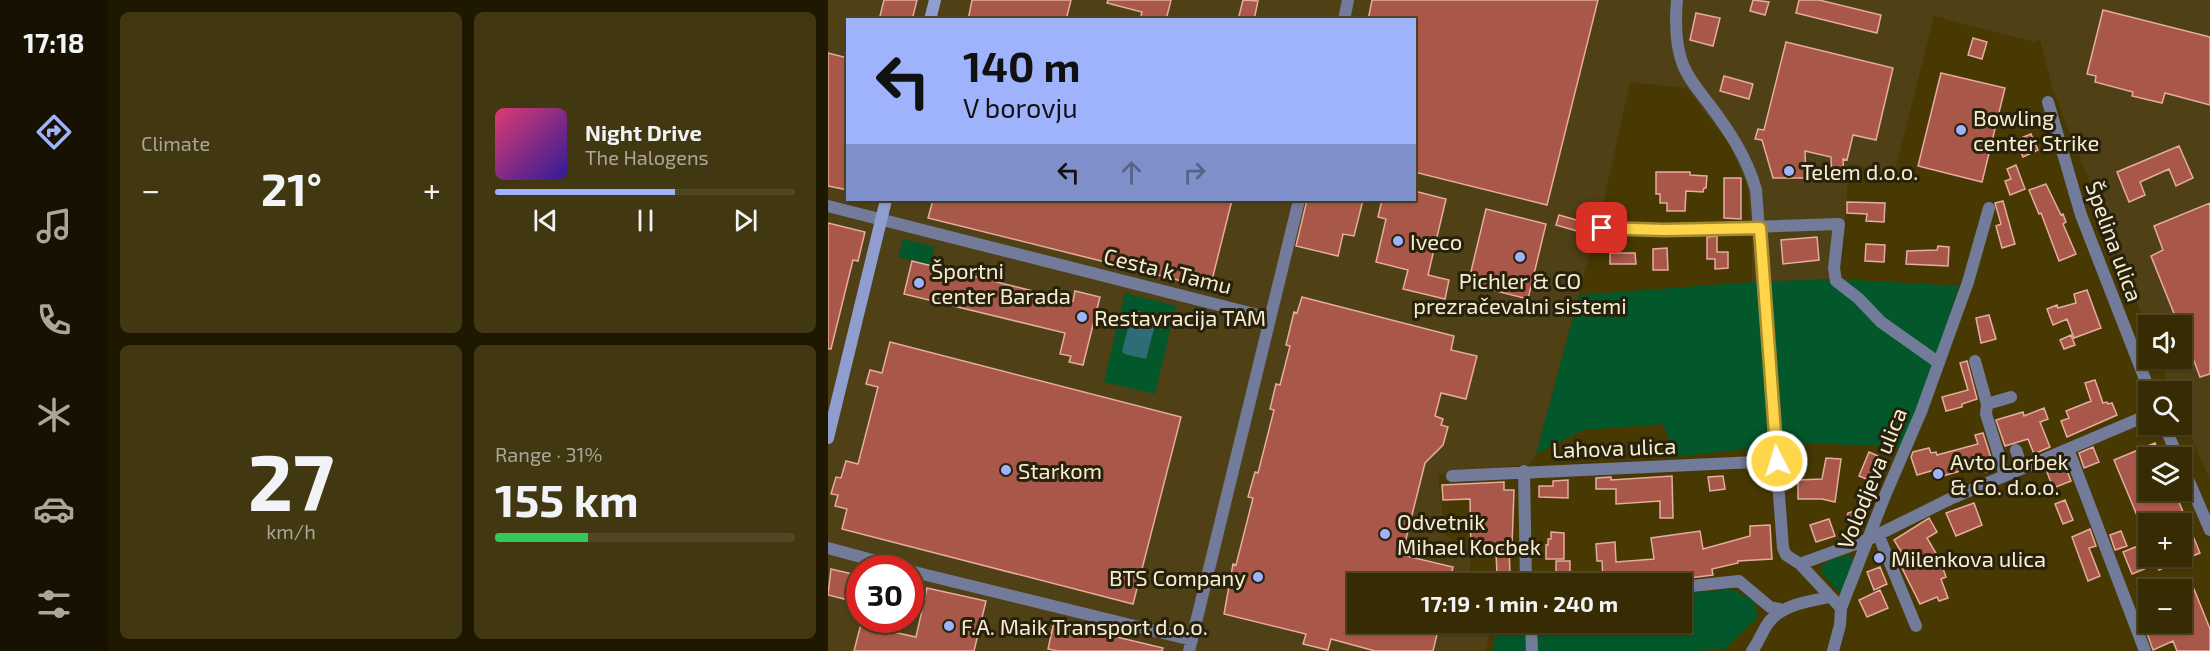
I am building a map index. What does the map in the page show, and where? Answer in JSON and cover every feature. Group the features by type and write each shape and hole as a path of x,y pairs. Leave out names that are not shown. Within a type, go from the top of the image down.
{"street":[{"path":"930,18 935,0"},
{"path":"1344,18 1348,0"},
{"path":"1677,0 1676,28 1683,64 1693,84 1734,138 1756,190 1783,548 1786,555 1800,564 1841,608"},
{"name":"Špelina ulica","path":"2048,102 2081,215 2146,381"},
{"path":"828,438 886,201"},
{"path":"924,575 1190,645 1299,201"},
{"name":"Cesta k Tamu","path":"828,206 1270,318"},
{"name":"Volodjeva ulica","path":"1833,651 1840,625 1841,608 1873,536 1884,498 1922,412 1968,282 1989,208"},
{"path":"1602,228 1652,230 1839,224 1834,268 1836,281 1858,298 1881,322 1939,363"},
{"path":"1976,361 1987,404 1986,414 2005,475"},
{"path":"1987,404 2011,397"},
{"path":"1800,564 1873,536 2005,475 2138,419"},
{"path":"2068,449 2145,651"},
{"path":"2016,450 2022,468"},
{"name":"Lahova ulica","path":"1452,476 1777,461"},
{"path":"1524,471 1526,573"},
{"path":"2192,488 2210,530"},
{"path":"1873,536 1916,626"},
{"path":"828,548 854,555"},
{"path":"1692,586 1738,581 1770,607 1784,610"},
{"path":"1752,651 1776,613 1795,604 1829,597"},
{"path":"1531,633 1532,651"}],"shaded area":[{"path":"828,0 2210,0 2210,480 2191,435 2192,381 2168,381 2163,369 2192,369 2192,315 2142,315 2053,90 2040,39 2034,42 1934,16 1894,174 1849,164 1845,220 1837,279 1752,282 1752,234 1747,185 1729,143 1686,88 1630,82 1601,212 1536,454 1530,464 1438,474 1445,535 1470,554 1470,573 1347,573 1347,633 1490,633 1486,651 828,651"}],"green space":[{"path":"903,239 935,247 930,265 898,257"},
{"path":"1837,279 1959,286 1906,447 1800,443 1675,457 1663,424 1583,430 1536,454 1579,295 1752,282"},
{"path":"1125,293 1176,306 1155,394 1104,382"},
{"path":"1849,555 1853,562 1844,592 1840,593 1820,571 1828,562"},
{"path":"1732,589 1754,601 1758,617 1725,649 1492,651 1496,633 1692,633 1692,593"}],"water":[{"path":"1136,310 1157,317 1146,359 1124,354 1122,351 1132,312"}],"building":[{"path":"884,0 917,0 912,18 880,18"},
{"path":"972,0 1071,0 1066,18 968,18"},
{"path":"1108,0 1171,0 1166,18 1140,18 1142,12 1107,3"},
{"path":"1243,0 1258,1 1254,18 1238,18"},
{"path":"1372,0 1598,0 1547,205 1416,172 1416,18 1368,18"},
{"path":"1753,0 1769,2 1765,15 1750,11"},
{"path":"1799,0 1819,0 1881,15 1877,33 1796,13"},
{"path":"2103,10 2210,37 2210,105 2165,93 2162,103 2132,96 2133,92 2095,82 2096,76 2087,74"},
{"path":"1696,13 1720,18 1713,46 1690,40"},
{"path":"1973,38 1987,42 1982,59 1968,55"},
{"path":"1786,42 1893,68 1876,140 1853,135 1847,160 1843,159 1844,177 1832,178 1831,157 1805,151 1806,178 1773,178 1762,140 1755,139 1758,129 1764,130"},
{"path":"828,53 846,58 846,190 828,186"},
{"name":"Bowling center Strike","path":"1941,73 2005,88 1982,182 1918,166"},
{"path":"1724,76 1753,84 1749,99 1720,91"},
{"path":"2031,134 2038,150 2023,157 2016,140"},
{"path":"2179,146 2193,178 2176,186 2169,169 2140,182 2145,195 2129,202 2117,172"},
{"path":"2016,165 2025,189 2010,195 2005,181 2011,179 2007,169"},
{"path":"1656,172 1690,172 1690,175 1707,176 1706,188 1703,192 1686,191 1685,211 1667,211 1667,203 1660,203 1660,194 1656,194"},
{"path":"1724,178 1741,178 1741,219 1724,218"},
{"path":"2046,184 2061,215 2063,214 2066,222 2063,224 2076,254 2059,261 2041,213 2039,214 2029,190"},
{"path":"1416,192 1446,199 1428,275 1449,280 1445,299 1403,289 1408,270 1376,262 1386,219 1378,217 1382,201 1416,201"},
{"path":"933,201 1232,201 1210,288 928,218"},
{"path":"1307,201 1363,201 1354,236 1343,234 1338,256 1296,246"},
{"path":"2003,201 2015,244 2002,248 1996,226 2001,224 1995,203"},
{"path":"1847,202 1885,203 1884,222 1866,221 1867,214 1847,213"},
{"path":"2210,203 2210,374 2200,377 2192,356 2192,315 2175,315 2151,256 2163,250 2154,226"},
{"path":"1486,209 1546,224 1528,299 1468,284"},
{"path":"1559,215 1587,223 1584,233 1556,225"},
{"path":"828,223 865,232 858,261 853,260 831,349 828,349"},
{"path":"1717,236 1717,252 1728,252 1728,268 1715,269 1715,259 1707,259 1707,237"},
{"path":"1817,237 1819,260 1783,264 1781,240"},
{"path":"1866,244 1885,245 1884,262 1865,261"},
{"path":"1938,246 1949,247 1948,266 1906,264 1907,251 1937,250"},
{"path":"1667,248 1668,270 1653,270 1653,249"},
{"path":"1610,253 1635,253 1636,264 1610,264"},
{"path":"912,261 1073,301 1075,291 1100,297 1083,365 1069,362 1071,356 1060,354 1065,333 904,294"},
{"path":"2087,290 2101,328 2074,338 2067,319 2053,325 2047,309 2057,305 2058,308 2076,303 2074,294"},
{"path":"1302,297 1454,336 1451,350 1477,356 1466,399 1441,393 1435,416 1443,419 1441,425 1448,427 1443,445 1425,463 1402,555 1453,567 1452,573 1347,573 1347,633 1437,633 1433,651 1375,651 1331,639 1328,650 1303,644 1306,634 1224,614 1233,564 1236,565 1253,498 1248,497 1255,472 1258,473 1274,410 1270,409 1276,384 1280,385 1290,346 1286,345 1294,312 1297,313"},
{"path":"1989,315 1996,339 1981,343 1976,318"},
{"path":"2071,335 2075,345 2064,349 2060,340"},
{"name":"Starkom","path":"890,342 1181,417 1133,604 842,529 847,509 835,506 838,495 831,494 836,477 841,478 846,461 858,464 878,387 866,384 870,370 882,373"},
{"path":"1967,361 1977,399 1962,404 1962,407 1946,411 1942,397 1968,390 1960,363"},
{"path":"2095,380 2103,403 2112,403 2117,415 2067,437 2061,421 2069,418 2066,411 2091,401 2085,383"},
{"path":"2044,408 2048,419 2040,422 2050,447 2034,454 2028,439 2005,446 1996,420 2023,412 2024,416"},
{"path":"1983,433 1995,470 1986,472 1984,464 1943,476 1941,468 1917,475 1911,457 1913,452 1929,448 1931,453 1936,452 1937,455 1978,444 1975,435"},
{"path":"2093,447 2099,462 2084,468 2079,453"},
{"path":"2138,450 2138,501 2179,501 2183,513 2138,513 2138,518 2114,460"},
{"path":"1869,452 1887,460 1877,483 1859,476"},
{"path":"1826,458 1841,459 1835,502 1822,499 1798,499 1798,480 1822,479"},
{"path":"2065,465 2071,481 2053,488 2047,472"},
{"path":"1672,476 1673,518 1660,518 1660,501 1616,504 1616,489 1596,489 1596,478 1611,477 1611,480"},
{"path":"1723,476 1725,489 1710,491 1708,477"},
{"path":"1568,480 1568,498 1539,497 1539,486 1553,486 1553,481"},
{"path":"1504,482 1504,490 1514,490 1512,546 1509,546 1510,573 1497,573 1496,553 1471,555 1470,499 1443,500 1442,485"},
{"path":"2065,500 2073,520 2063,524 2055,504"},
{"path":"1974,503 1982,525 1956,536 1946,513"},
{"path":"1864,508 1866,514 1862,525 1846,519 1848,513"},
{"path":"1929,518 1937,532 1927,538 1940,560 1946,577 1941,579 1948,598 1939,601 1937,597 1920,604 1896,556 1902,553 1894,540"},
{"path":"1829,519 1835,536 1816,542 1810,525"},
{"path":"1770,525 1772,559 1738,561 1738,563 1712,569 1713,575 1692,578 1692,573 1603,573 1602,561 1597,561 1596,544 1615,542 1616,562 1654,559 1651,538 1700,531 1703,549 1750,536 1750,526"},
{"path":"2090,529 2096,546 2089,548 2100,576 2088,581 2072,537"},
{"path":"2121,531 2127,546 2115,550 2110,535"},
{"path":"1551,532 1564,533 1564,559 1546,559 1546,545 1548,545 1548,539 1551,539"},
{"path":"2192,534 2200,553 2192,556"},
{"path":"2138,546 2138,567 2150,567 2132,574 2123,552"},
{"path":"1556,561 1570,561 1570,572 1556,573"},
{"path":"1880,567 1887,584 1874,590 1867,572"},
{"path":"831,569 846,572 846,600 828,595"},
{"path":"2192,584 2210,629 2210,651 2177,651 2173,641 2153,650 2147,633 2192,633"},
{"name":"F.A. Maik Transport d.o.o.","path":"927,588 986,601 974,651 854,651 859,633 898,633 916,637 917,633 924,633 924,601"},
{"path":"1880,590 1888,608 1867,617 1859,600"},
{"path":"1054,622 1163,648 1162,651 1058,651 1048,649"}],"place":[{"name":"Bowling center Strike","path":"1961,130"},
{"name":"Telem d.o.o.","path":"1789,171"},
{"name":"Iveco","path":"1398,241"},
{"name":"Pichler & CO prezračevalni sistemi","path":"1520,257"},
{"name":"Športni center Barada","path":"919,283"},
{"name":"Restavracija TAM","path":"1082,317"},
{"name":"Starkom","path":"1006,470"},
{"name":"Avto Lorbek & Co. d.o.o.","path":"1938,474"},
{"name":"Odvetnik Mihael Kocbek","path":"1385,534"},
{"name":"Milenkova ulica","path":"1879,558"},
{"name":"BTS Company","path":"1258,577"},
{"name":"F.A. Maik Transport d.o.o.","path":"949,626"}],"route":[{"path":"1602,228 1664,230 1760,228 1777,461"}]}
